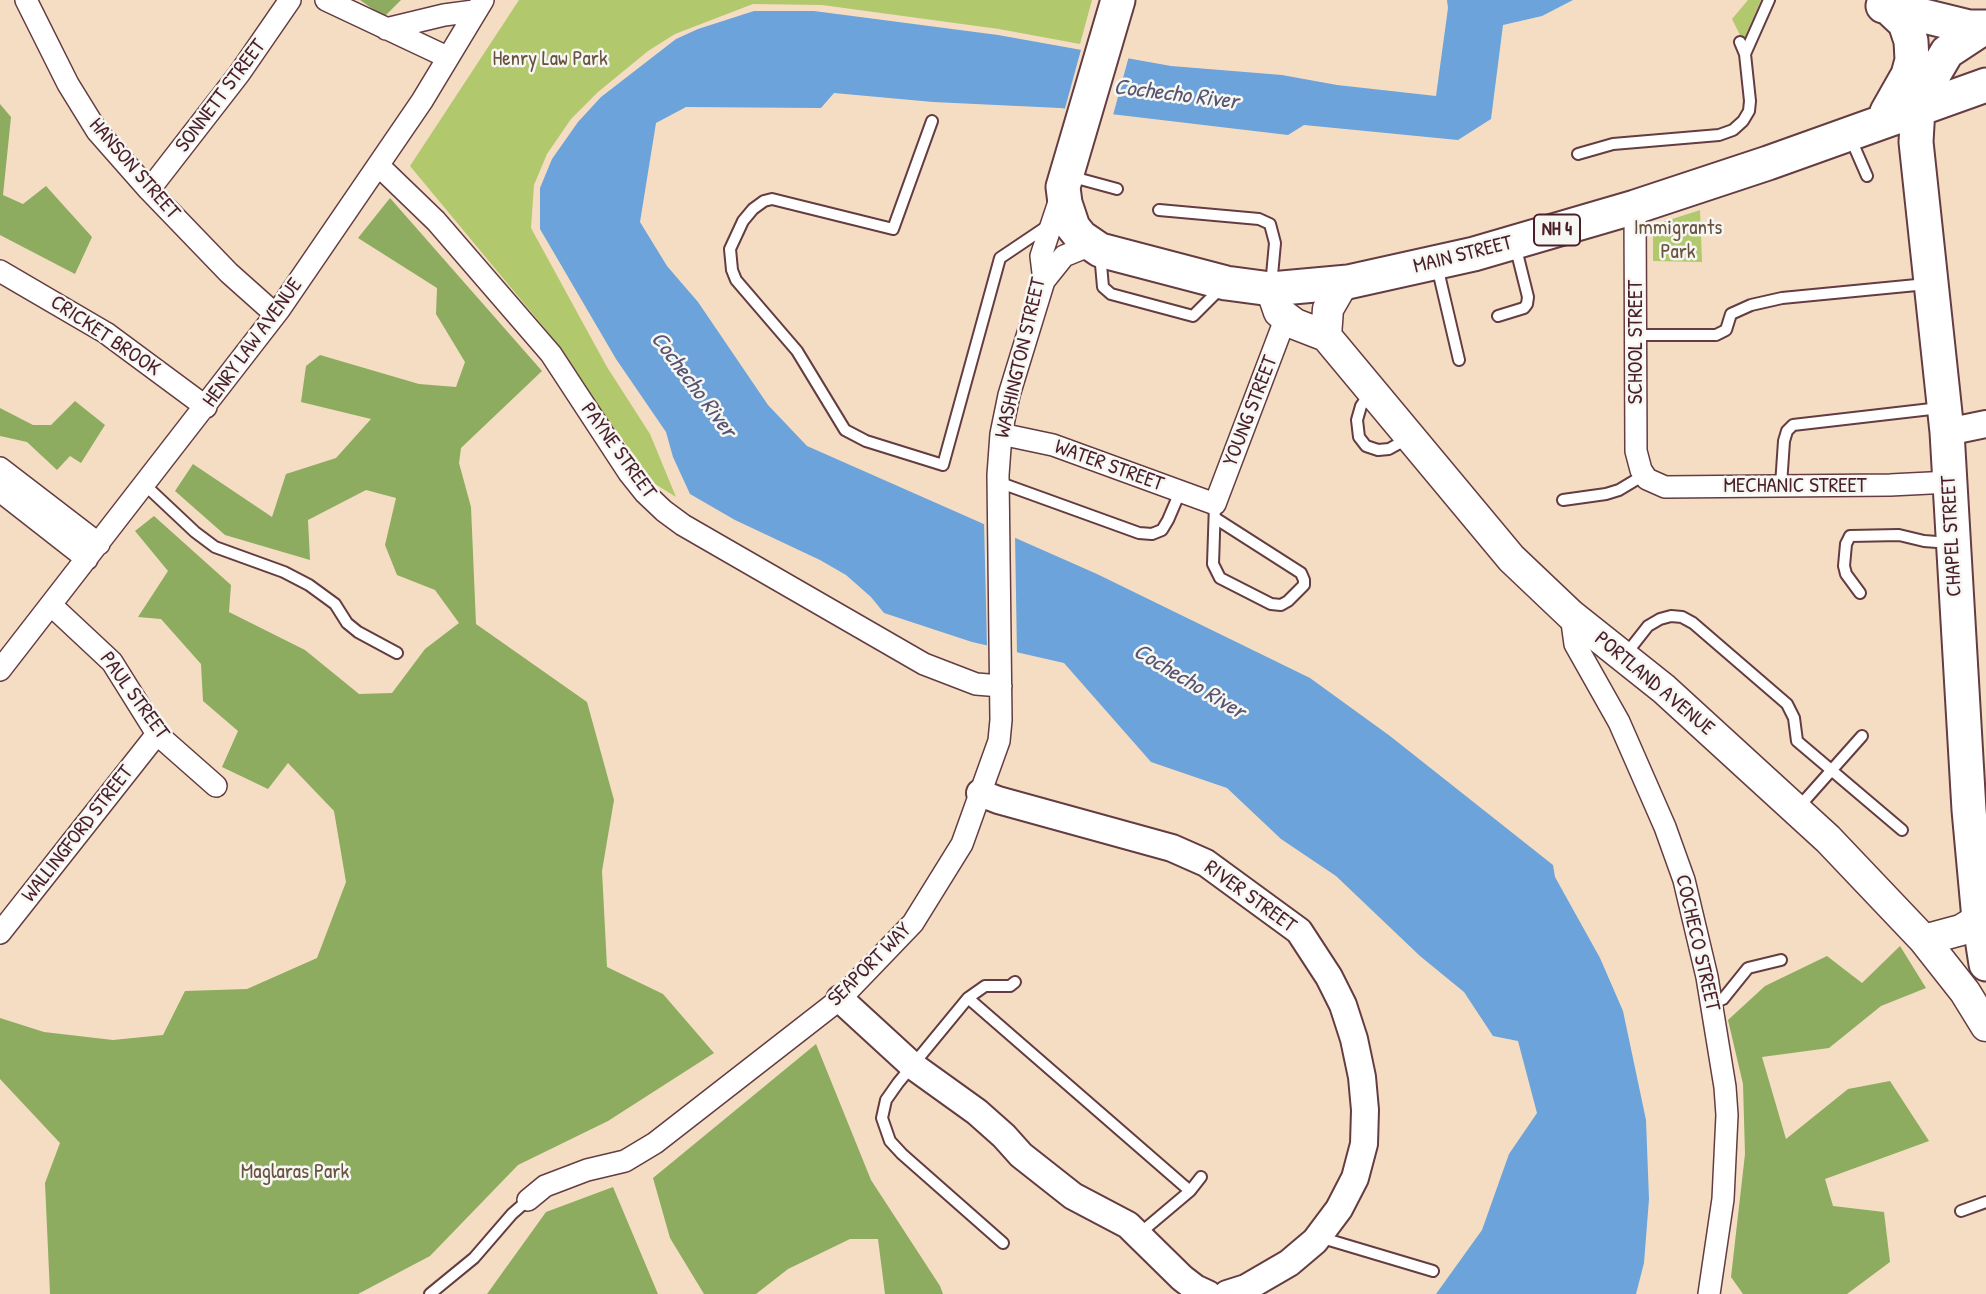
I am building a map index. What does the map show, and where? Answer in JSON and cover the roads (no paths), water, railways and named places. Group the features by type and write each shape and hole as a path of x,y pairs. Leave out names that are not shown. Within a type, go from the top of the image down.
{"main road":[{"name":"WASHINGTON STREET","path":"1065,181 1118,0"},
{"path":"1883,3 1969,27 1978,32"},
{"path":"1880,122 1901,89 1912,60 1911,41 1905,23 1883,3"},
{"path":"1978,32 1972,75 1985,85"},
{"path":"1918,108 1927,86 1947,52 1978,32"},
{"name":"MAIN STREET","path":"1096,248 1226,283 1278,303 1343,283 1437,264 1635,207 1768,163 1985,85"},
{"name":"CHAPEL STREET","path":"1918,108 1916,142 1950,482 1964,749 1979,919 1986,964"},
{"path":"1065,181 1065,203 1073,227 1096,248"},
{"path":"1326,336 1328,309 1343,283"},
{"name":"PORTLAND AVENUE","path":"1278,303 1295,324 1326,336 1511,558 1571,615 1664,689 1797,809 1924,940 1965,992 1986,1026"},
{"path":"1924,940 1961,930 1979,919"}],"street":[{"name":"HANSON STREET","path":"26,0 84,111 114,151 229,273 275,314"},
{"name":"SONNETT STREET","path":"149,190 239,74 290,0"},
{"path":"326,0 447,57"},
{"path":"386,29 446,9 478,5"},
{"name":"HENRY LAW AVENUE","path":"0,670 206,407 275,314 422,101 478,5"},
{"name":"PAYNE STREET","path":"379,166 436,221 542,344 629,472 645,493 664,511 683,525 924,664 976,684 1001,686"},
{"name":"WASHINGTON STREET","path":"1001,686 999,482 1002,434 1009,395 1044,281 1041,256 1065,181"},
{"name":"SCHOOL STREET","path":"1635,207 1636,451 1644,475"},
{"path":"1044,281 1064,256 1096,248"},
{"name":"CRICKET BROOK","path":"0,271 106,333 206,407"},
{"name":"YOUNG STREET","path":"1215,511 1278,303"},
{"path":"1945,420 1986,424"},
{"name":"WATER STREET","path":"1002,434 1053,445 1181,492 1215,511"},
{"path":"0,468 93,552"},
{"name":"MECHANIC STREET","path":"1644,475 1651,483 1665,487 1950,482"},
{"path":"0,491 93,552"},
{"name":"PAUL STREET","path":"51,605 112,662 157,734 216,786"},
{"name":"COCHECO STREET","path":"1571,615 1575,644 1619,722 1665,827 1684,880 1698,933 1712,1004 1727,1115 1723,1199 1709,1294"},
{"name":"SEAPORT WAY","path":"528,1200 545,1186 587,1170 621,1162 655,1143 840,999 913,923 962,844 999,741 1001,686"},
{"name":"WALLINGFORD STREET","path":"0,933 157,734"},
{"name":"RIVER STREET","path":"980,793 1172,848 1206,863 1299,931 1329,977 1343,1005 1362,1077 1365,1110 1364,1144 1355,1178 1339,1209 1318,1237 1289,1263 1246,1289 1227,1294"},
{"path":"840,999 913,1066 977,1112 1021,1155 1073,1196 1128,1225 1182,1278 1208,1294"}],"lane":[{"path":"1745,54 1769,0"},
{"path":"1578,154 1599,146 1719,135 1733,130 1749,111 1745,54 1740,41"},
{"path":"932,121 893,229 772,199 764,201 743,221 730,249 736,280 797,351 845,430 866,442 943,465 1000,258 1052,223"},
{"path":"1849,133 1867,176"},
{"path":"1065,181 1117,189"},
{"path":"1159,210 1259,219 1270,224 1275,243 1278,303"},
{"path":"1498,316 1524,308 1527,304 1528,297 1514,243"},
{"path":"1437,264 1459,360"},
{"path":"1635,335 1716,335 1726,330 1731,314 1751,305 1782,298 1931,284"},
{"path":"1372,391 1361,406 1357,420 1359,438 1366,446 1378,450 1389,449 1410,437"},
{"path":"1782,485 1784,441 1787,431 1793,425 1945,420"},
{"path":"1563,500 1606,495 1644,475"},
{"path":"999,482 1139,533 1152,534 1162,530 1181,492"},
{"path":"145,485 215,547 284,572 309,585 335,604 347,623 358,632 397,653"},
{"path":"1215,511 1301,573 1304,585 1288,601 1281,605 1271,604 1220,578 1213,564 1215,511"},
{"path":"1860,593 1846,574 1844,566 1846,544 1850,536 1899,536 1953,543"},
{"path":"1624,657 1648,626 1660,619 1682,617 1693,623 1787,704 1794,718 1797,741 1902,830"},
{"path":"1797,809 1862,736"},
{"path":"1712,1004 1723,999 1748,968 1781,960"},
{"path":"1003,1243 903,1156 890,1141 882,1118 886,1100 968,998 985,986 1010,986 1015,982"},
{"path":"968,998 1189,1191"},
{"path":"1139,1234 1189,1191 1201,1177"},
{"path":"430,1294 474,1258 512,1214 528,1200"},
{"path":"1961,1211 1986,1202"},
{"path":"1318,1237 1433,1271"}],"water":[{"name":"Cochecho River","path":"1447,0 1573,0 1542,16 1503,25 1491,119 1458,140 1304,125 1288,135 1060,108 933,102 834,93 821,108 686,107 656,123 640,222 667,266 698,302 768,405 807,446 1097,574 1310,678 1390,736 1553,865 1555,877 1600,958 1623,1011 1646,1120 1649,1199 1644,1263 1636,1294 1436,1294 1482,1230 1509,1154 1537,1113 1518,1041 1493,1036 1464,992 1420,956 1336,876 1281,839 1227,788 1151,762 1064,663 972,642 884,613 871,597 846,575 735,520 690,494 673,457 666,432 616,359 540,229 540,188 552,159 578,122 601,97 676,39 754,11 814,11 998,35 1171,66 1282,75 1337,85 1436,96"}],"park label":[{"name":"Henry Law Park","path":"550,59"},
{"name":"Immigrants Park","path":"1678,240"},
{"name":"Maglaras Park","path":"295,1172"}]}
